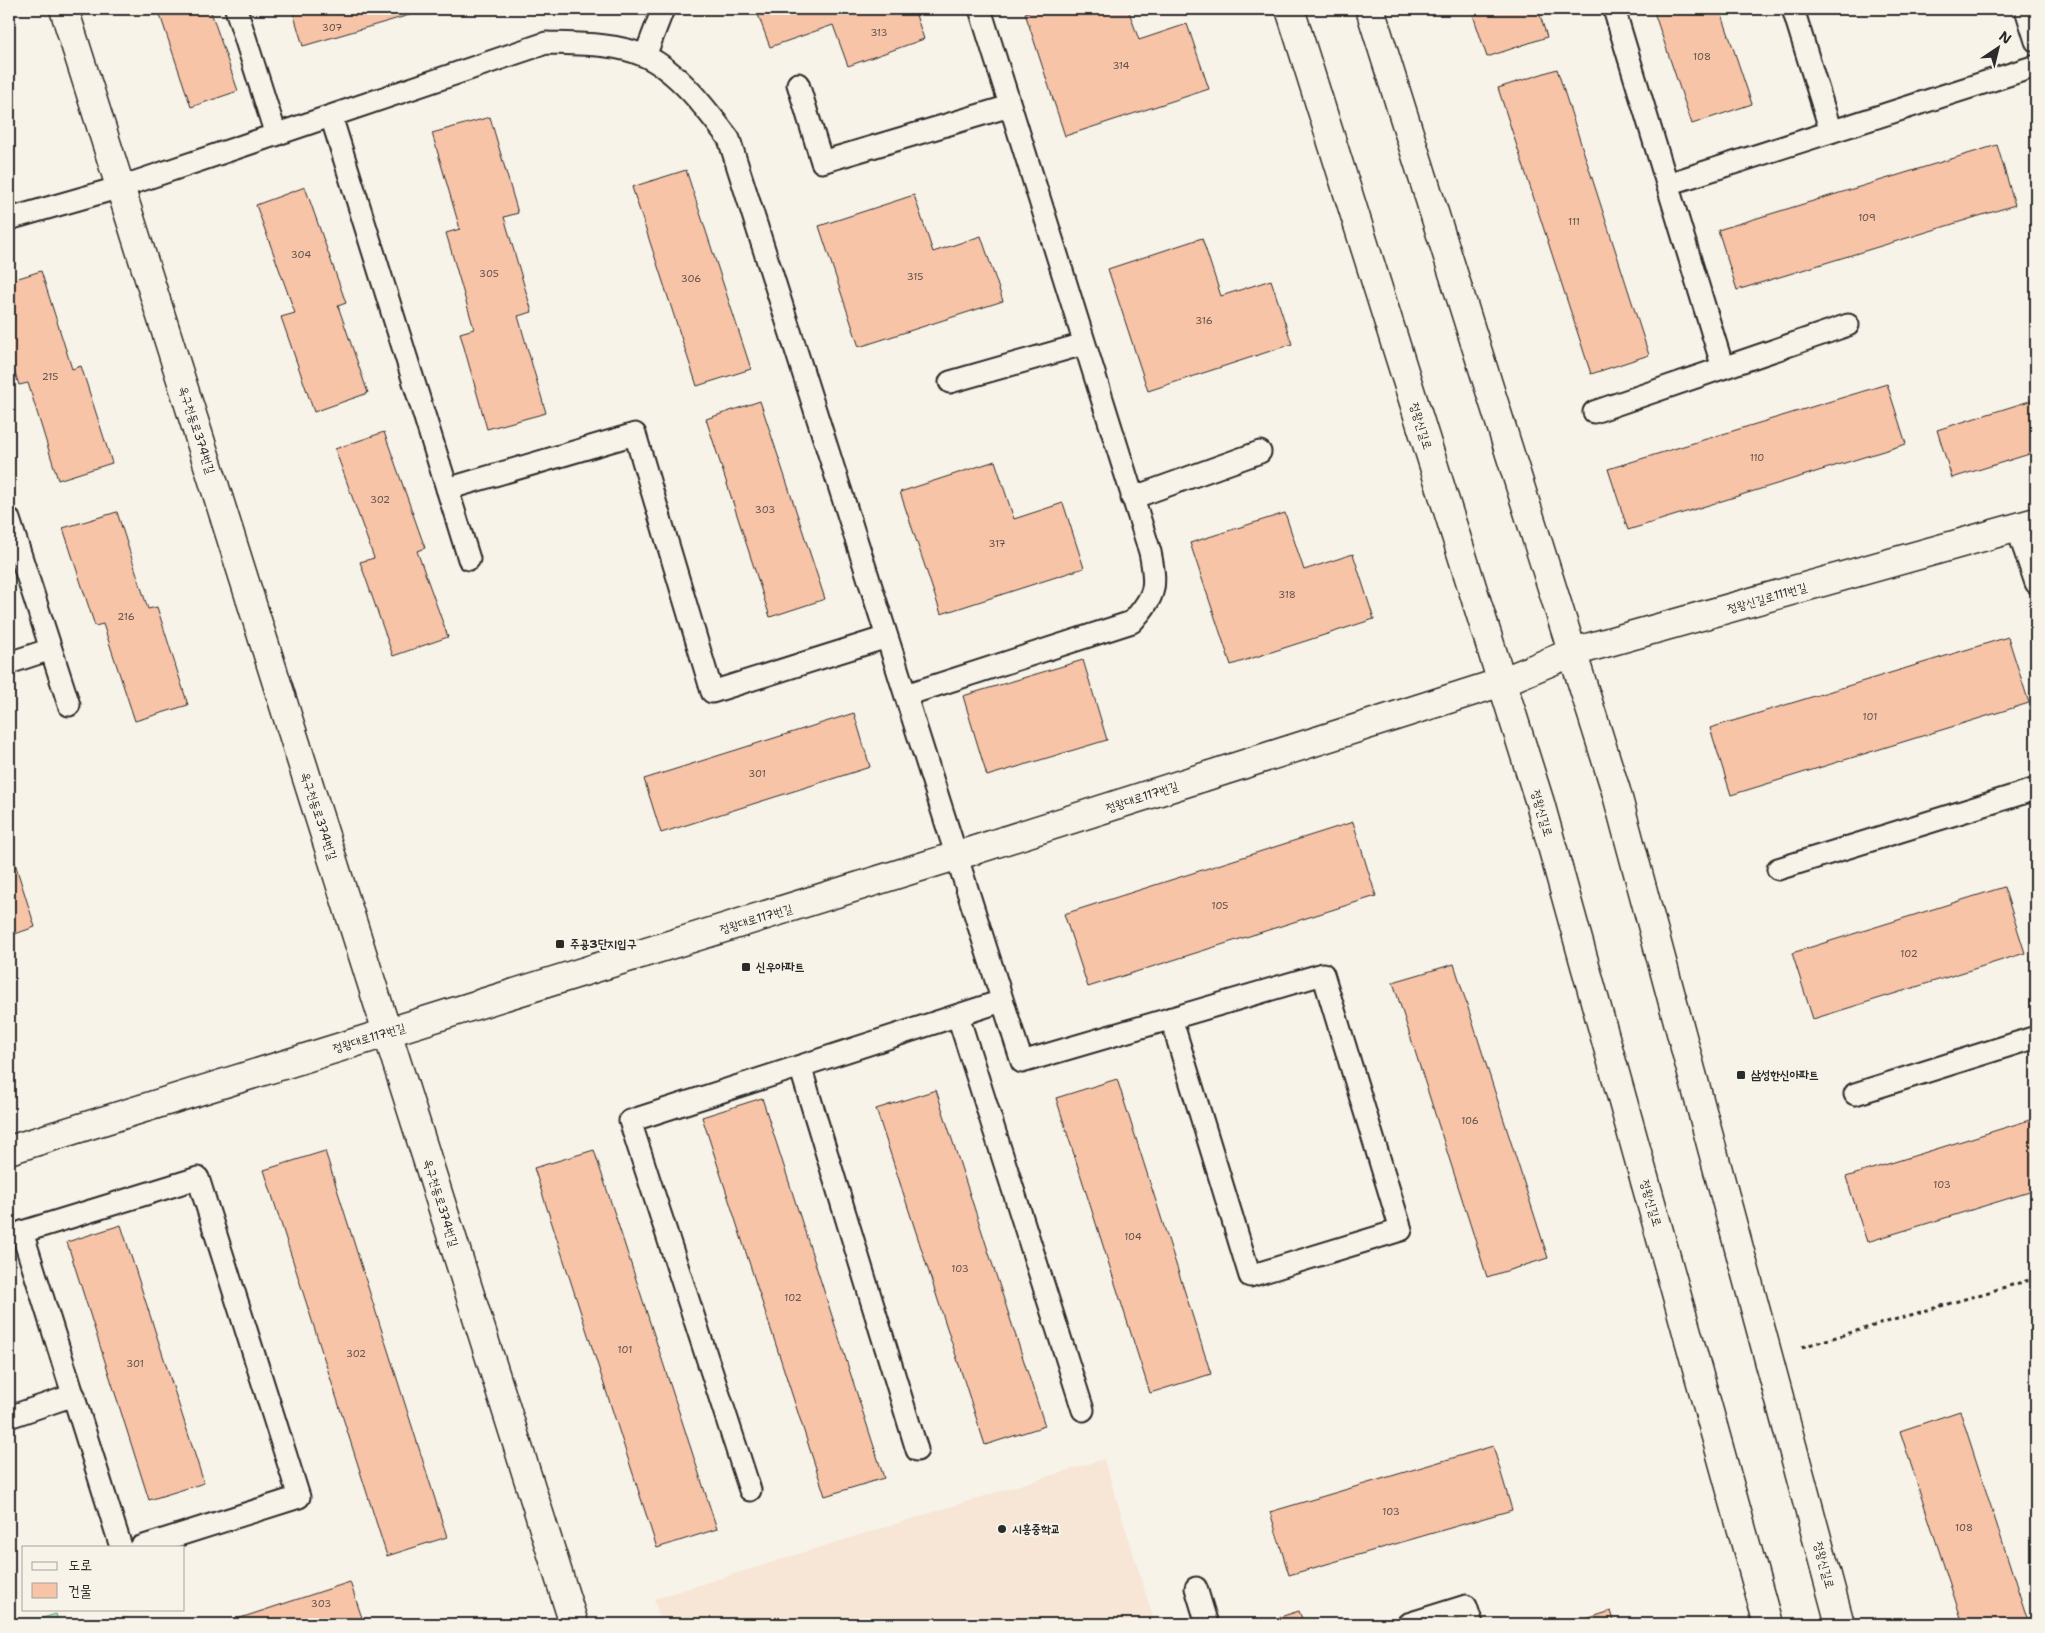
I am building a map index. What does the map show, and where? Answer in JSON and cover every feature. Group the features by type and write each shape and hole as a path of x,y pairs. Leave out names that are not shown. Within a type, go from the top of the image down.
{"street":[{"name":"옥구천동로374번길","path":"64,9 574,1624"},
{"name":"정왕신길로","path":"1290,9 1545,822 1768,1624"},
{"name":"정왕신길로","path":"1370,9 1616,791 1840,1624"},
{"name":"정왕신길로111번길","path":"1502,682 1573,652 2027,525"},
{"name":"정왕대로117번길","path":"9,1150 956,856 1502,682"}],"lane":[{"path":"236,9 276,135"},
{"path":"645,56 663,9"},
{"path":"906,695 1132,622 1148,604 1155,578 1150,552 980,9"},
{"path":"1614,9 1723,368"},
{"path":"1793,9 1831,132"},
{"path":"2026,9 2036,41"},
{"path":"9,219 121,187 546,42 613,48 645,56 670,73 714,118 729,139 1022,1062 1171,1018 1323,974 1401,1230 1250,1276 1171,1018"},
{"path":"1668,184 2036,66"},
{"path":"798,84 822,162 1010,106"},
{"path":"331,116 469,559"},
{"path":"1594,412 1848,326"},
{"path":"950,382 1084,344"},
{"path":"447,489 635,434 712,692 887,637"},
{"path":"1132,498 1260,452"},
{"path":"9,520 69,705"},
{"path":"2027,525 2036,583"},
{"path":"9,662 50,649"},
{"path":"1778,869 2036,789"},
{"path":"750,1490 630,1120 1002,1001"},
{"path":"958,1016 1083,1410"},
{"path":"1855,1094 2036,1037"},
{"path":"800,1066 917,1450"},
{"path":"121,1546 22,1232 198,1178 299,1497 144,1546"},
{"path":"9,1416 74,1395"},
{"path":"1196,1588 1207,1624"},
{"path":"1408,1624 1466,1606 1472,1624"}],"path":[{"path":"1768,1357 2036,1278"}],"shaded area":[{"name":"시흥중학교","path":"1104,1459 1155,1624 662,1624 654,1599"}],"green space":[{"path":"56,1614 59,1624 23,1624"}],"building":[{"path":"158,9 210,9 238,91 191,107"},
{"path":"292,9 430,9 303,46"},
{"path":"756,9 914,9 924,39 848,66 833,25 770,47"},
{"path":"1038,9 1128,9 1139,40 1187,24 1209,89 1065,136 1025,13"},
{"path":"1471,9 1538,9 1547,37 1487,57"},
{"path":"1653,9 1720,9 1752,104 1692,124"},
{"path":"1557,69 1649,355 1591,374 1498,88"},
{"path":"490,117 518,213 504,217 532,312 518,316 546,413 487,429 460,333 474,329 446,233 460,229 432,133"},
{"path":"1997,145 2015,205 1737,290 1718,230"},
{"path":"686,170 751,369 697,386 632,187"},
{"path":"305,187 346,303 338,306 368,393 314,412 281,317 295,313 256,205"},
{"path":"914,195 933,252 981,236 1003,301 859,347 819,226"},
{"path":"1202,238 1221,296 1271,280 1292,344 1148,391 1108,269"},
{"path":"41,271 72,369 81,366 112,463 58,480 28,383 19,385 9,354 9,281"},
{"path":"1887,384 1906,444 1628,530 1608,469"},
{"path":"2036,399 2036,452 1952,478 1937,430"},
{"path":"760,401 825,599 770,617 706,419"},
{"path":"384,432 425,548 417,551 448,637 393,656 360,562 374,558 335,449"},
{"path":"995,461 1014,519 1063,503 1084,568 941,614 900,492"},
{"path":"117,512 148,609 157,607 188,705 135,721 103,624 95,626 63,528"},
{"path":"1285,513 1304,570 1353,554 1374,619 1231,665 1190,543"},
{"path":"2008,637 2029,703 1731,795 1710,728"},
{"path":"1083,660 1107,740 987,776 963,696"},
{"path":"854,713 870,767 661,833 644,779"},
{"path":"1353,822 1376,896 1088,987 1064,914"},
{"path":"9,844 35,927 9,936"},
{"path":"2004,887 2025,953 1813,1019 1792,953"},
{"path":"1454,964 1548,1258 1487,1277 1393,982"},
{"path":"1117,1079 1211,1374 1150,1393 1056,1098"},
{"path":"936,1090 1045,1426 985,1445 876,1109"},
{"path":"762,1098 884,1478 825,1496 702,1117"},
{"path":"2036,1118 2036,1190 1867,1242 1846,1177"},
{"path":"594,1150 717,1529 657,1548 534,1168"},
{"path":"325,1151 447,1537 387,1556 264,1170"},
{"path":"121,1225 204,1483 149,1500 67,1242"},
{"path":"1960,1411 2029,1624 1963,1624 1900,1431"},
{"path":"1493,1446 1512,1510 1289,1575 1270,1512"},
{"path":"350,1582 364,1624 222,1624"},
{"path":"1299,1611 1304,1624 1258,1624"},
{"path":"1611,1611 1615,1624 1570,1624"}],"place":[{"name":"주공3단지입구","path":"560,944"},
{"name":"신우아파트","path":"746,967"},
{"name":"삼성한신아파트","path":"1741,1075"},
{"name":"시흥중학교","path":"1002,1529"}]}
